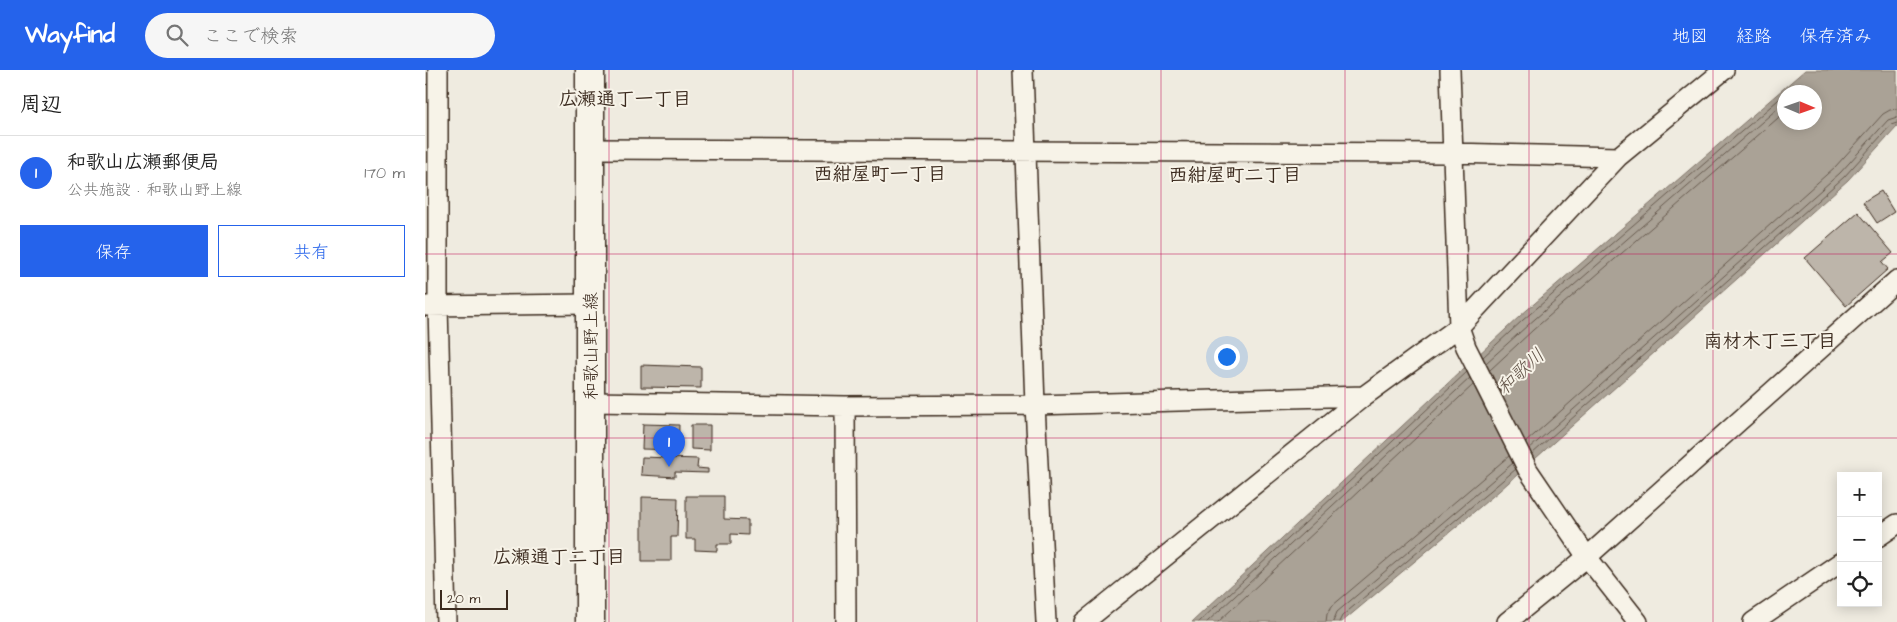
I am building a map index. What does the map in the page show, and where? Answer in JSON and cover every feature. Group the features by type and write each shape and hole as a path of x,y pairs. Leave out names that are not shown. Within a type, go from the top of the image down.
{"main road":[{"name":"和歌山野上線","path":"590,70 590,622"}],"street":[{"path":"438,70 431,306 446,622"},
{"path":"1023,70 1035,405 1046,622"},
{"path":"1451,70 1452,153 1459,327 1466,347 1528,470 1587,557 1638,622"},
{"path":"1084,622 1364,396 1459,327 1618,158 1724,70"},
{"path":"590,149 1452,153 1618,158"},
{"path":"1507,622 1587,557 1897,280"},
{"path":"431,306 590,304"},
{"path":"591,402 845,406 1035,405 1364,396"},
{"path":"845,406 846,622"},
{"path":"1882,533 1897,524"},
{"path":"1753,622 1837,565"}],"water":[{"name":"和歌川","path":"1805,70 1897,70 1897,126 1848,180 1499,491 1342,622 1192,622 1520,316 1777,94 1777,130 1822,130 1822,85 1788,85"}],"building":[{"path":"1881,191 1894,212 1877,223 1863,202"},
{"path":"1858,212 1893,253 1882,262 1888,269 1846,306 1805,258"},
{"path":"641,365 701,367 701,388 641,387"},
{"path":"643,424 679,425 678,450 642,449"},
{"path":"691,425 710,425 710,450 691,449"},
{"path":"642,457 698,459 697,468 708,469 708,473 675,472 675,477 641,475"},
{"path":"686,496 724,496 724,519 748,520 748,535 731,534 731,544 717,544 717,551 695,550 695,539 686,539"},
{"path":"642,497 678,498 677,537 671,537 671,561 642,561"}],"place":[{"name":"和歌山広瀬郵便局","path":"669,467"}],"district":[{"name":"広瀬通丁一丁目","path":"625,99"},
{"name":"西紺屋町一丁目","path":"880,174"},
{"name":"西紺屋町二丁目","path":"1235,175"},
{"name":"南材木丁三丁目","path":"1770,341"},
{"name":"広瀬通丁二丁目","path":"559,557"}]}
